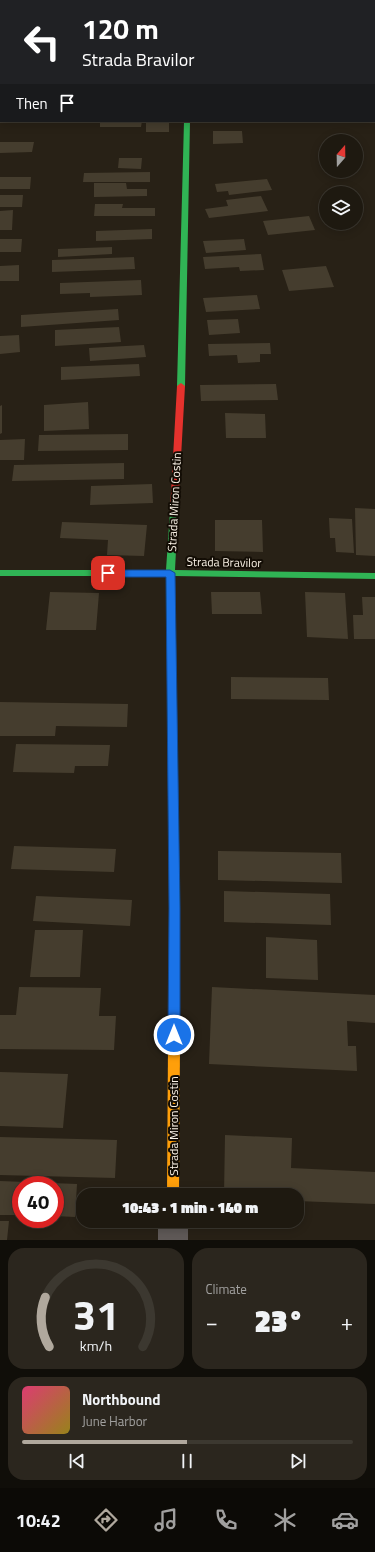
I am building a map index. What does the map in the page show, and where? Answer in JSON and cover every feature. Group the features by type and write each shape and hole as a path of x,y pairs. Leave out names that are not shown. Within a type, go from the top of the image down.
{"street":[{"name":"Strada Miron Costin","path":"173,1188 175,908 170,573 182,372 188,122"},
{"name":"Strada Bravilor","path":"0,573 170,573 375,576"},
{"path":"172,1240 173,1228"}],"building":[{"path":"100,122 142,122 141,127 100,127"},
{"path":"146,122 169,122 169,132 146,132"},
{"path":"213,131 242,131 243,143 213,144"},
{"path":"0,142 34,142 32,152 0,153"},
{"path":"119,158 142,158 141,169 118,168"},
{"path":"150,172 150,182 83,182 84,173"},
{"path":"0,177 31,177 30,189 0,189"},
{"path":"267,179 272,190 229,195 228,191 217,192 215,184"},
{"path":"94,183 126,183 127,189 147,189 147,196 94,197"},
{"path":"0,195 23,195 22,207 0,207"},
{"path":"261,196 268,211 209,218 205,209 228,206 226,200"},
{"path":"95,204 123,204 122,208 155,208 155,216 94,216"},
{"path":"13,210 12,230 0,230 0,211"},
{"path":"309,216 315,230 268,235 263,221"},
{"path":"152,229 152,239 96,241 96,231"},
{"path":"0,239 22,239 21,252 0,252"},
{"path":"244,239 246,250 206,253 203,241"},
{"path":"112,247 112,254 58,257 58,249"},
{"path":"261,254 264,270 240,271 239,267 205,269 203,257"},
{"path":"134,257 135,269 52,272 52,260"},
{"path":"19,265 19,281 0,281 0,266"},
{"path":"326,266 334,287 289,291 282,270"},
{"path":"141,280 142,295 90,297 90,293 60,294 60,283"},
{"path":"257,295 260,309 206,312 203,298"},
{"path":"118,309 119,320 21,327 21,315"},
{"path":"238,319 240,333 209,335 207,320"},
{"path":"119,327 121,342 55,346 55,330"},
{"path":"19,335 20,352 0,354 0,336"},
{"path":"270,343 271,354 260,354 260,362 238,363 237,355 209,356 208,344"},
{"path":"144,345 146,357 90,361 89,348"},
{"path":"139,364 140,376 61,380 61,367"},
{"path":"276,384 278,400 201,401 200,385"},
{"path":"88,402 89,429 44,431 44,405"},
{"path":"2,405 2,433 0,434 0,406"},
{"path":"225,413 265,414 266,438 226,438"},
{"path":"128,434 128,450 38,451 39,435"},
{"path":"25,439 24,460 0,460 0,440"},
{"path":"124,463 124,479 12,481 14,465"},
{"path":"152,484 153,503 90,505 91,486"},
{"path":"355,508 375,509 375,556 356,555"},
{"path":"329,518 352,519 354,553 336,552 335,538 330,538"},
{"path":"215,520 262,520 263,552 215,551"},
{"path":"62,522 147,525 144,556 107,555 108,540 60,538"},
{"path":"50,592 99,593 96,630 46,630"},
{"path":"211,592 260,592 262,614 212,614"},
{"path":"305,592 345,593 348,639 307,637"},
{"path":"362,597 375,597 375,639 354,639 353,615 363,615"},
{"path":"231,677 328,678 329,700 231,699"},
{"path":"0,702 128,704 127,727 56,726 55,736 0,736"},
{"path":"16,744 110,745 108,766 75,766 74,773 13,772"},
{"path":"14,846 116,849 114,872 11,869"},
{"path":"218,851 341,853 342,883 218,880"},
{"path":"224,891 330,894 331,925 224,922"},
{"path":"36,896 132,900 130,926 33,921"},
{"path":"35,930 83,930 80,977 30,977"},
{"path":"266,937 317,940 318,980 266,978"},
{"path":"19,987 101,988 99,1016 116,1016 114,1050 0,1049 0,1015 16,1015"},
{"path":"212,987 375,995 375,1023 347,1021 348,1046 356,1046 357,1071 209,1064"},
{"path":"0,1072 68,1074 63,1128 0,1126"},
{"path":"225,1135 292,1138 291,1168 375,1172 375,1204 304,1201 304,1188 224,1188"},
{"path":"0,1137 117,1140 115,1178 0,1175"},
{"path":"0,1181 12,1181 12,1215 0,1215"},
{"path":"64,1183 77,1184 75,1217 64,1216"},
{"path":"0,1221 9,1221 7,1240 0,1240"}],"traffic: fast":[{"path":"181,386 187,122"},
{"path":"174,511 170,573 175,910"},
{"path":"0,573 170,573 375,576"}],"traffic: slow":[{"path":"173,1188 174,1044"}],"traffic: jam":[{"path":"174,511 181,386"},
{"path":"174,1044 175,910"}],"route":[{"path":"108,573 170,573 175,908 174,1035"}]}
